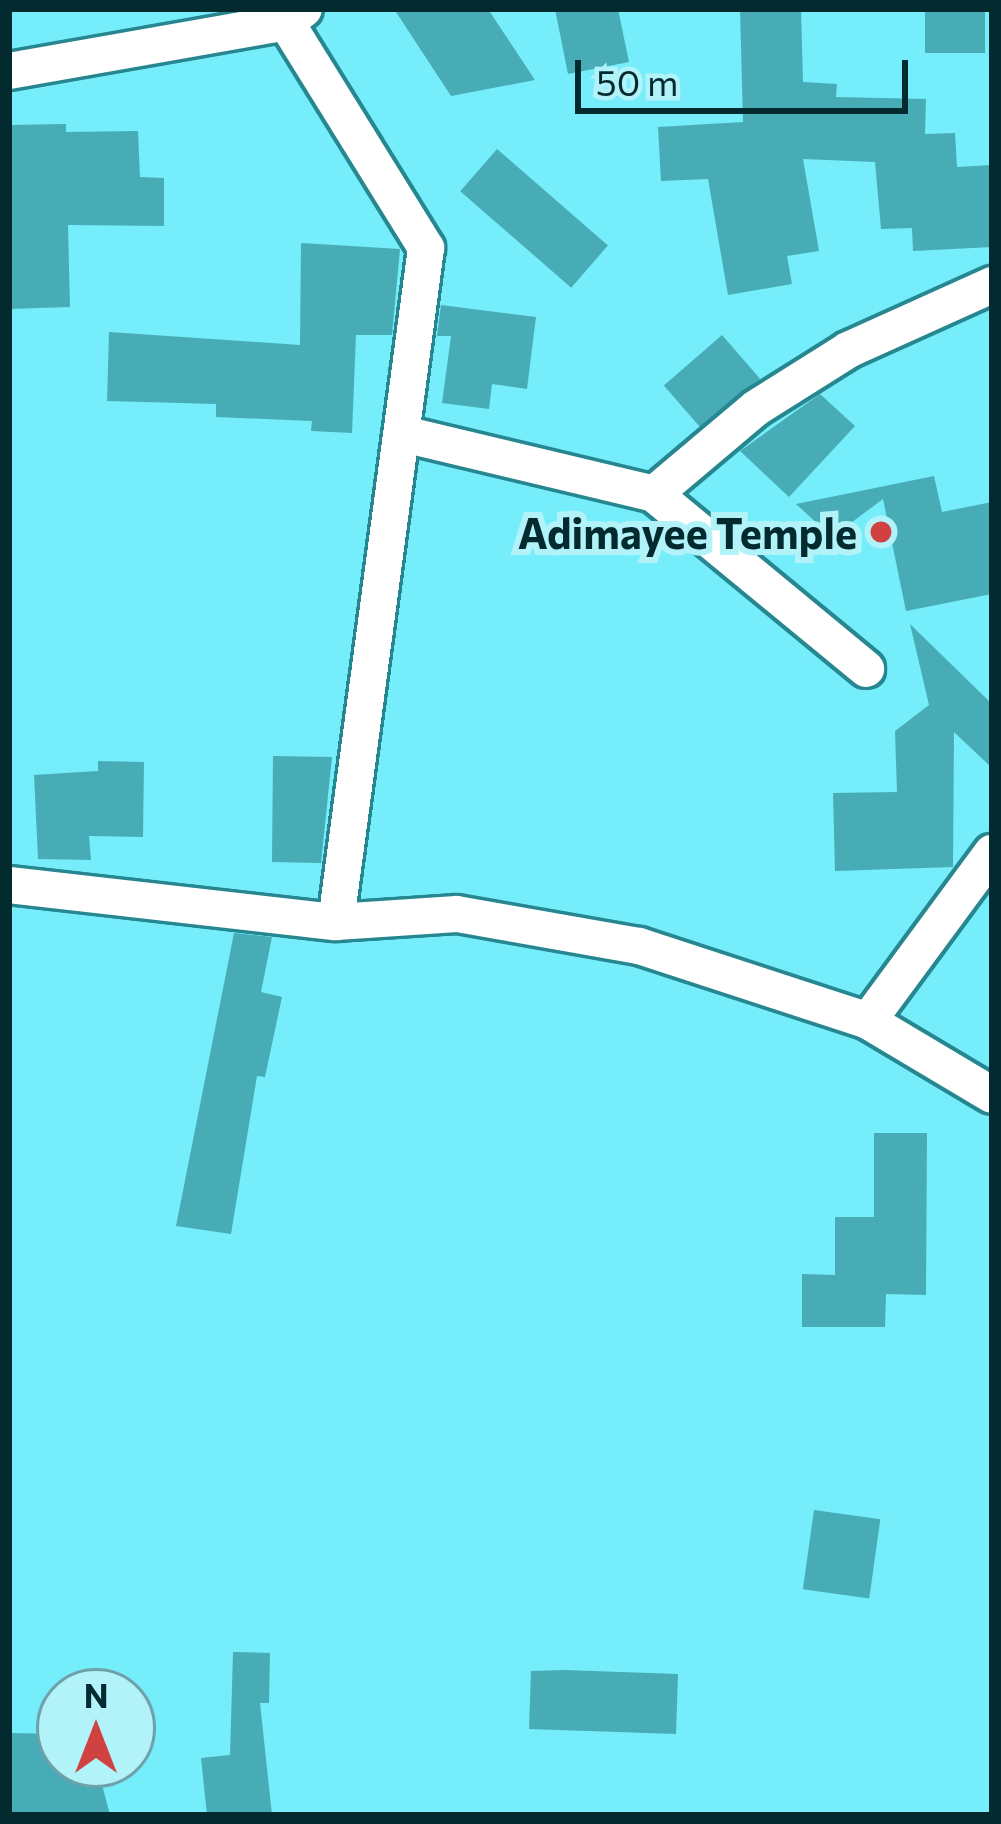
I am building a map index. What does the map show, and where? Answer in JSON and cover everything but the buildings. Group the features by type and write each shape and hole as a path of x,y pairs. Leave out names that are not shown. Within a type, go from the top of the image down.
{"street":[{"path":"9,70 295,15 427,248 407,435 336,922"},
{"path":"654,494 793,385 992,285"},
{"path":"407,435 654,494 866,670"},
{"path":"868,1021 992,854"},
{"path":"9,885 336,922 457,914 639,946 868,1021 992,1095"}],"place":[{"name":"Adimayee Temple","path":"881,532"}]}
